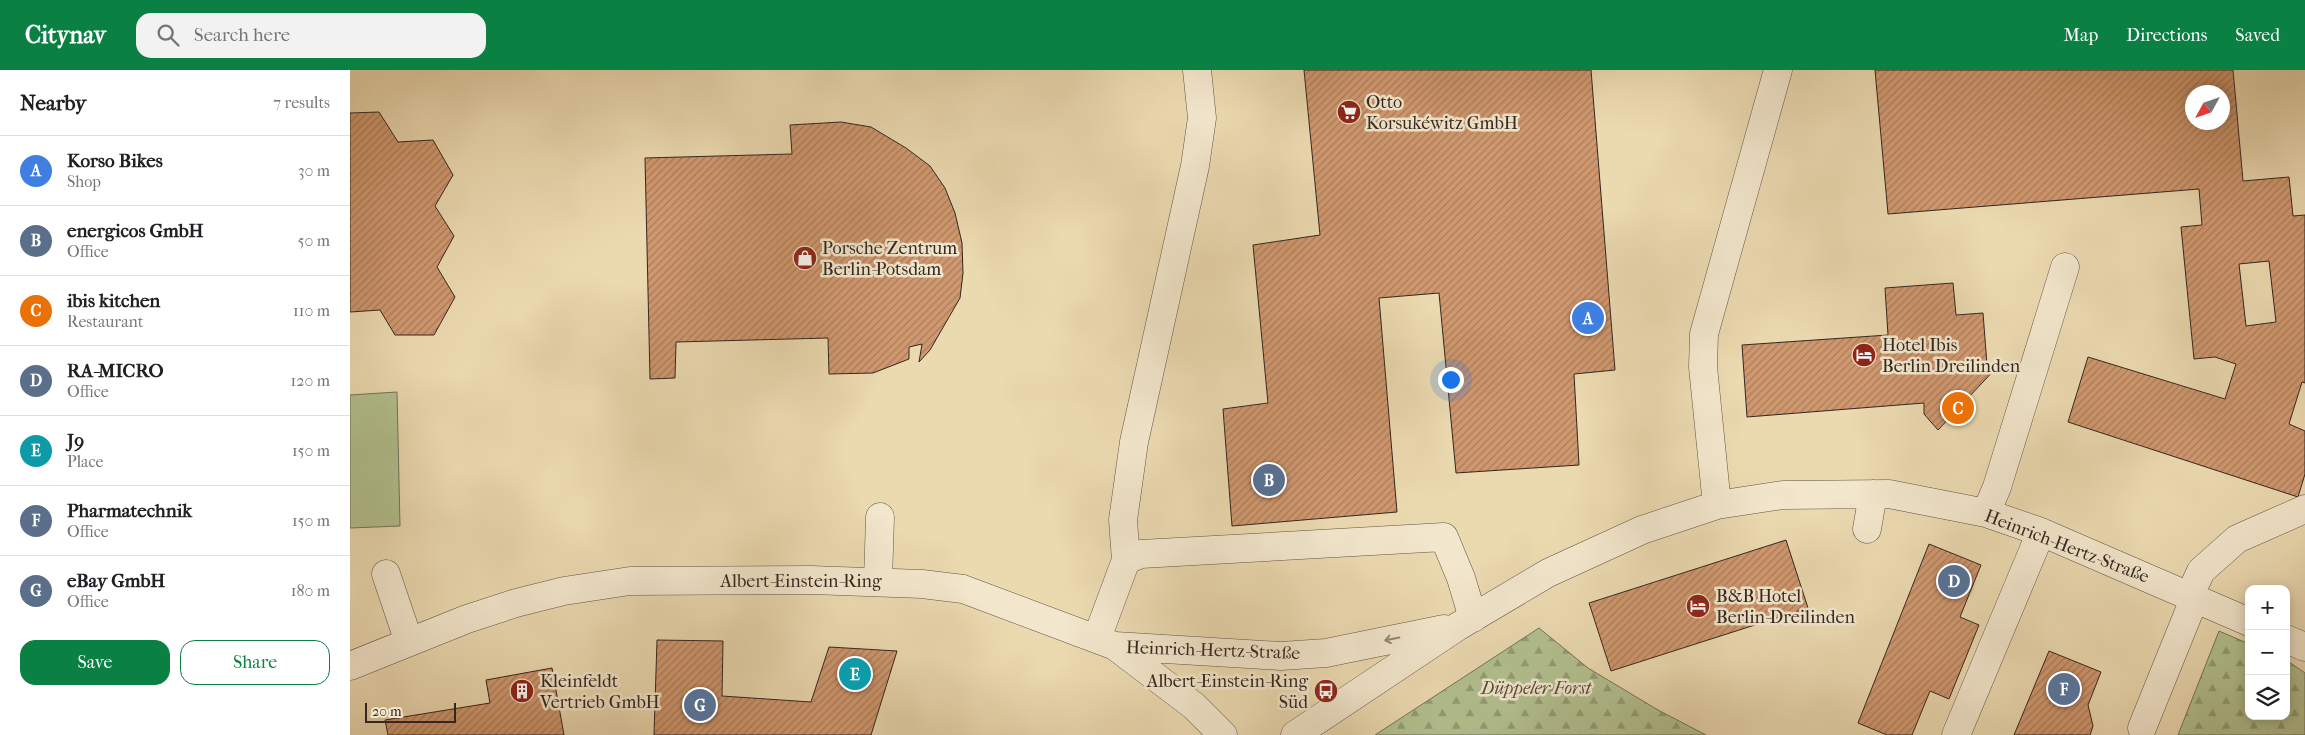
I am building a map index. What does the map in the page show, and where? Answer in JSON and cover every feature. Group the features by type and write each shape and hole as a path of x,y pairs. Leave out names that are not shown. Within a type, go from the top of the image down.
{"street":[{"path":"1106,642 1126,560 1123,520 1128,441 1195,166 1202,118 1197,70"},
{"path":"1718,505 1703,367 1704,334 1778,70"},
{"path":"1986,512 1997,487 2065,267"},
{"path":"1867,529 1872,494"},
{"name":"Heinrich-Hertz-Straße","path":"1295,735 1465,622 1548,573 1642,530 1718,505 1784,495 1890,494 1986,512 2041,532 2193,596 2245,620"},
{"path":"2142,728 2201,571 2237,540 2305,509"},
{"path":"878,581 880,517"},
{"path":"1956,735 2041,532"},
{"path":"1126,560 1141,554 1444,537 1461,578 1465,622"},
{"path":"386,574 409,642"},
{"name":"Albert-Einstein-Ring","path":"350,666 409,642 516,603 564,591 630,581 878,581 963,589 1106,642 1194,706 1222,734"},
{"name":"Heinrich-Hertz-Straße","path":"1106,642 1281,656 1326,652 1465,622"},
{"path":"2290,641 2305,648"}],"green space":[{"path":"397,392 400,526 350,528 350,395"},
{"name":"Düppeler Forst","path":"1539,628 1588,668 1658,710 1706,735 1375,735"},
{"path":"2219,631 2245,642 2245,720 2290,720 2290,663 2305,673 2305,735 2178,735"}],"building":[{"path":"1304,70 1591,70 1615,370 1574,374 1579,465 1456,473 1439,293 1379,298 1397,512 1232,526 1223,409 1268,403 1253,245 1320,235"},
{"path":"1875,70 2233,70 2243,181 2289,177 2293,216 2305,215 2305,383 2302,382 2289,424 2305,431 2305,474 2298,497 2068,422 2088,357 2225,399 2236,364 2215,357 2194,359 2181,227 2202,225 2199,189 1888,214","holes":["2269,261 2276,322 2246,326 2239,264"]},
{"path":"379,112 398,142 433,140 453,175 435,206 454,236 437,267 455,297 434,335 395,335 380,310 350,312 350,113"},
{"name":"Porsche Zentrum Berlin-Potsdam","path":"841,122 871,127 906,148 930,166 945,188 955,213 962,243 963,273 960,298 930,350 919,362 922,344 909,347 909,359 873,373 829,374 828,338 676,342 675,378 650,379 645,158 792,154 790,125"},
{"name":"Hotel Ibis Berlin Dreilinden","path":"1953,283 1956,315 1983,313 1987,365 1998,366 1938,430 1924,414 1924,403 1747,417 1742,345 1888,335 1885,288"},
{"name":"B&B Hotel Berlin-Dreilinden","path":"1786,540 1808,608 1611,671 1589,603"},
{"path":"1929,544 1981,565 1960,617 1979,625 1949,699 1930,691 1912,735 1887,735 1858,723"},
{"path":"657,640 723,641 722,696 811,702 829,647 897,651 871,735 654,735"},
{"path":"2049,651 2101,672 2088,705 2093,726 2090,735 2014,735"},
{"name":"Kleinfeldt Vertrieb GmbH","path":"552,668 564,735 388,735 385,720 490,703 486,680"}],"place":[{"name":"Otto Korsukéwitz GmbH","path":"1349,112"},
{"name":"Porsche Zentrum Berlin-Potsdam","path":"805,258"},
{"name":"Korso Bikes","path":"1588,318"},
{"name":"Hotel Ibis Berlin Dreilinden","path":"1864,355"},
{"name":"ibis kitchen","path":"1958,408"},
{"name":"energicos GmbH","path":"1269,480"},
{"name":"RA-MICRO","path":"1954,581"},
{"name":"B&B Hotel Berlin-Dreilinden","path":"1698,606"},
{"name":"J9","path":"855,674"},
{"name":"Pharmatechnik","path":"2064,689"},
{"name":"Kleinfeldt Vertrieb GmbH","path":"522,691"},
{"name":"Albert-Einstein-Ring Süd","path":"1326,691"},
{"name":"eBay GmbH","path":"700,705"}]}
